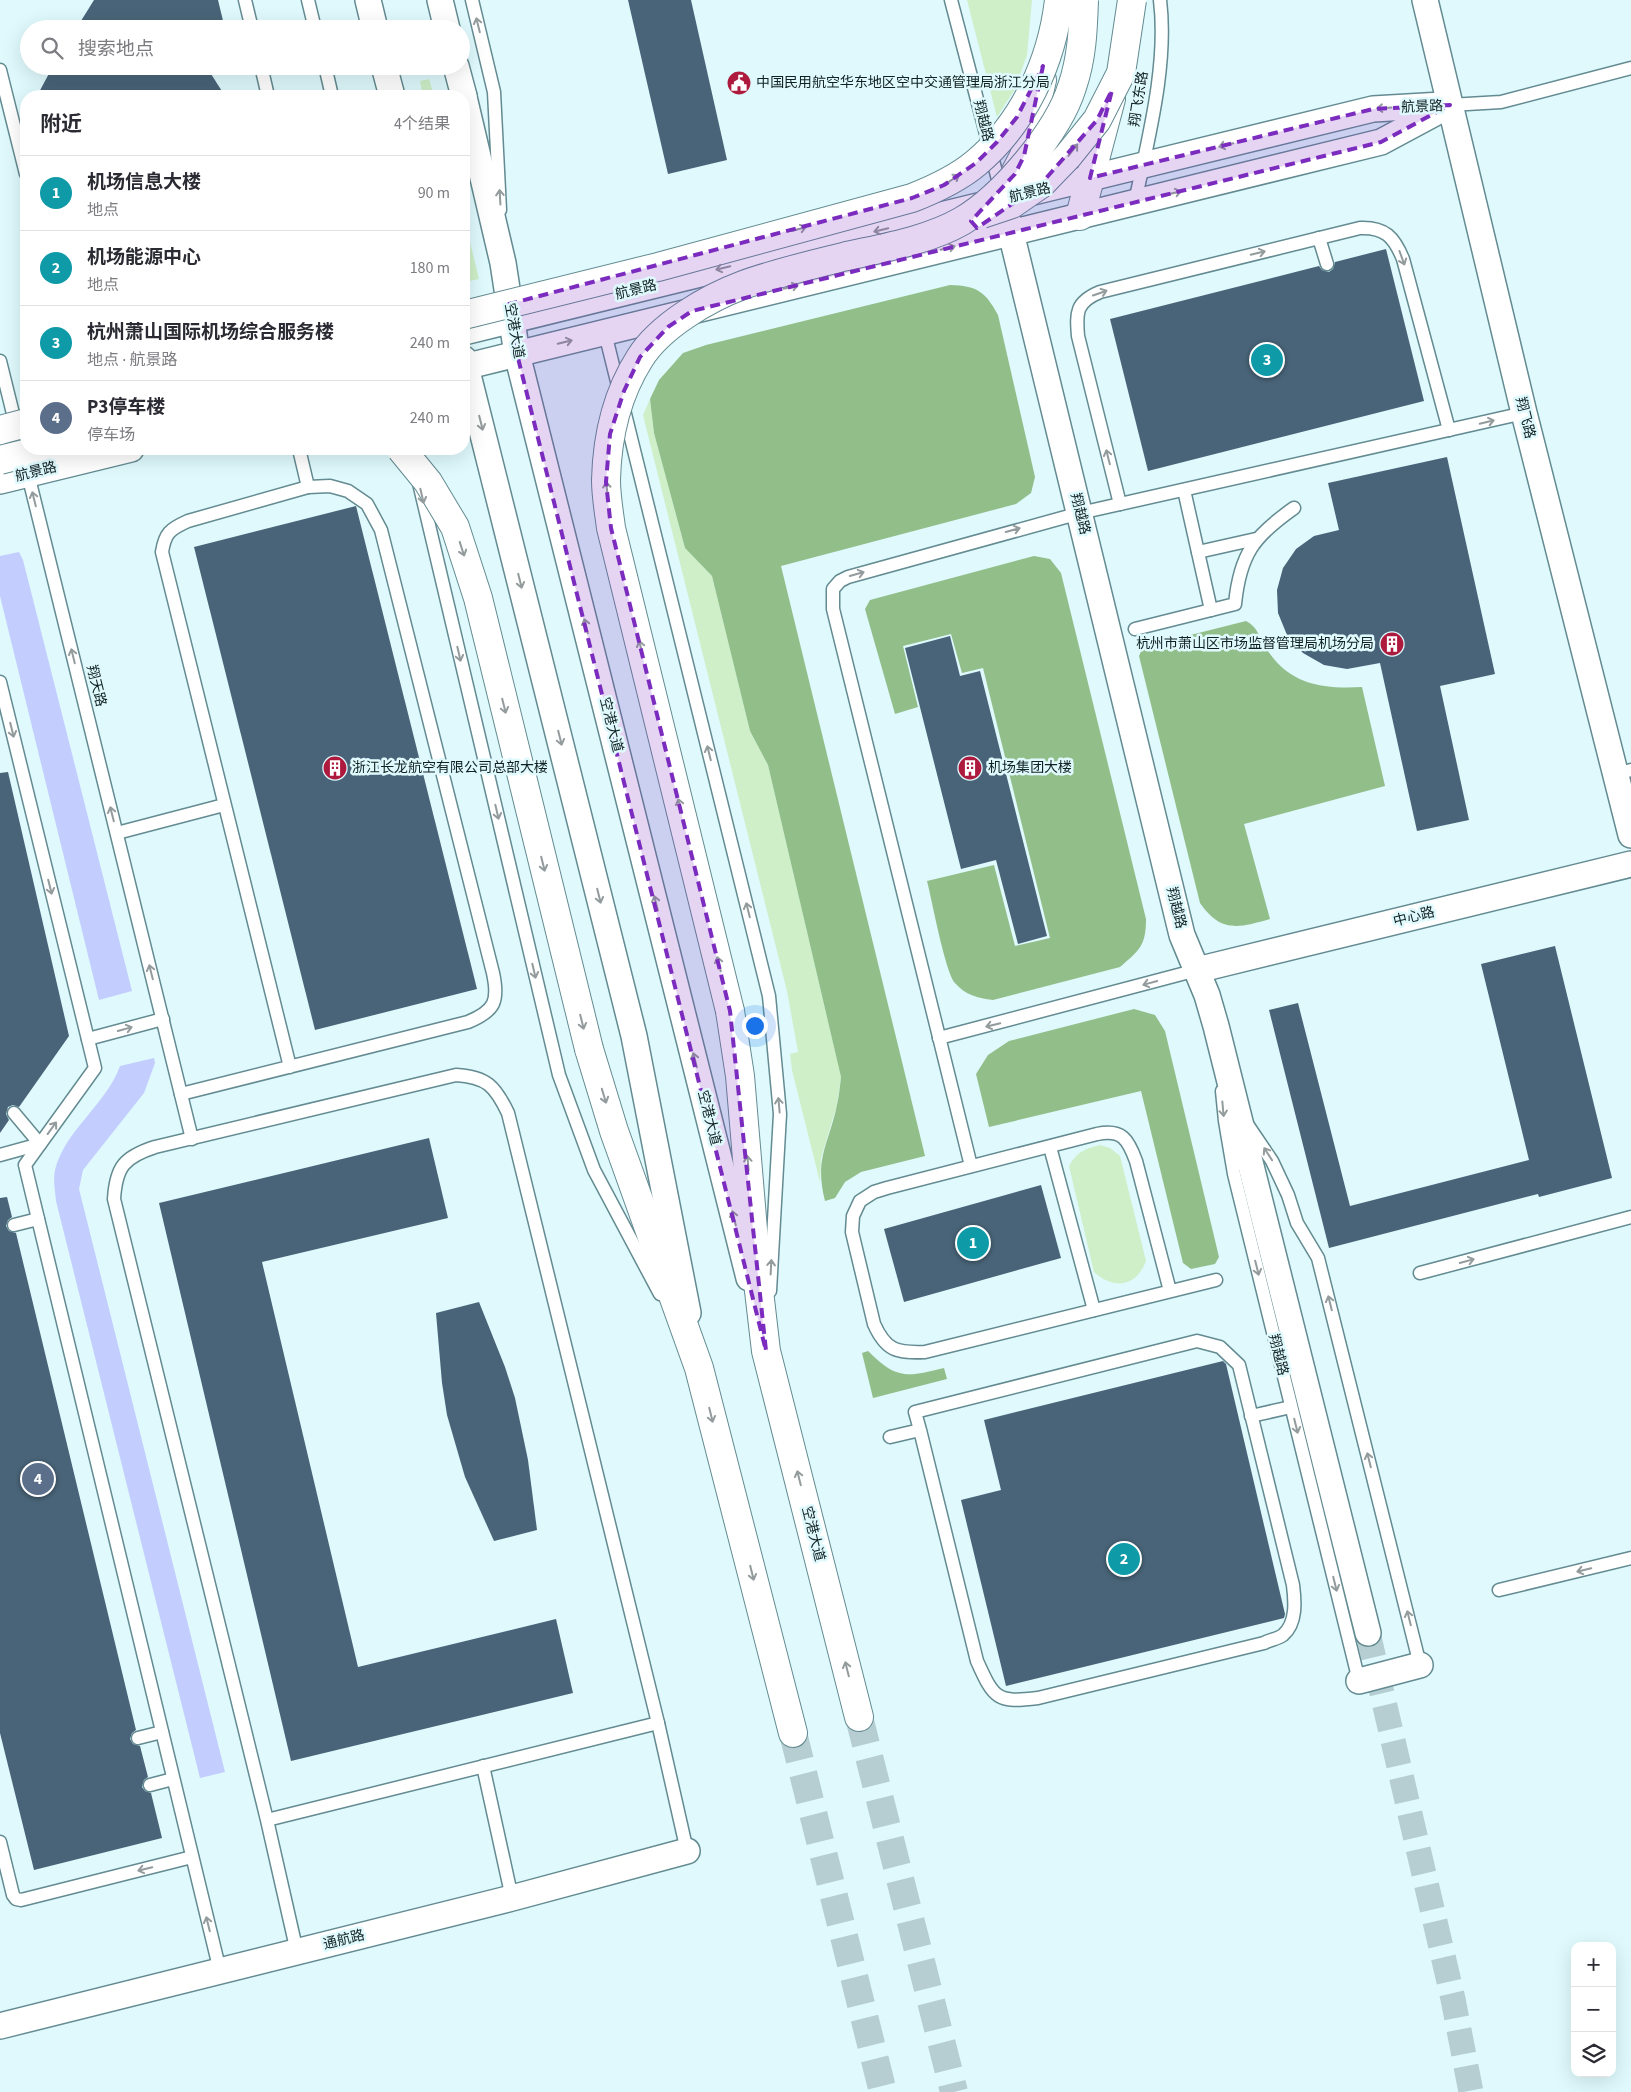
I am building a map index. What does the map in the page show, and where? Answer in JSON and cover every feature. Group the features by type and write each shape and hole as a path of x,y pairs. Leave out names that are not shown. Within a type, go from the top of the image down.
{"main road":[{"path":"1003,200 1024,156 1042,80 1046,42 1046,0"},
{"path":"470,314 687,260 912,198 944,185 976,163 997,142 1017,117 1035,86 1050,50 1059,0"},
{"path":"961,221 990,201 1026,162 1053,126 1072,88 1083,42 1084,0"},
{"path":"1080,216 1110,105 1121,21 1119,0"},
{"path":"961,221 1012,204 1041,184 1068,156 1097,120 1121,73 1132,0"},
{"name":"空港大道","path":"859,1717 766,1350 756,1265 740,1076 730,1011 611,528 606,482 610,434 624,391 640,357 668,327 706,302 741,285 772,274 928,235 961,221"},
{"path":"0,460 19,438"},
{"path":"406,455 428,482 455,527 478,598 589,1049 614,1131 699,1368 793,1734"}],"street":[{"path":"368,0 373,20"},
{"path":"440,0 445,20"},
{"name":"翔飞路","path":"1424,0 1524,413 1624,772 1631,835"},
{"name":"空港大道","path":"458,75 462,90"},
{"name":"航景路","path":"470,330 1373,109 1450,105"},
{"name":"航景路","path":"470,363 518,354 605,333 1381,142 1450,105"},
{"name":"空港大道","path":"470,123 503,263 518,354 766,1350"},
{"name":"翔越路","path":"1003,200 1182,935 1207,995 1216,1026 1368,1633"},
{"path":"470,384 634,1036 699,1368"},
{"name":"航景路","path":"0,481 106,455"},
{"name":"中心路","path":"1197,970 1631,864"},
{"path":"1359,1681 1420,1665"},
{"name":"通航路","path":"0,2026 512,1898 687,1851"}],"lane":[{"path":"245,0 250,20"},
{"path":"308,0 313,20"},
{"path":"472,0 494,92 503,263"},
{"name":"翔越路","path":"951,0 1003,200"},
{"name":"翔飞东路","path":"1135,202 1158,75 1160,0"},
{"path":"1450,105 1500,102 1631,68"},
{"path":"0,70 20,150"},
{"path":"263,75 266,90"},
{"path":"326,75 330,90"},
{"path":"1120,504 1078,336 1077,319 1080,304 1090,296 1100,292 1360,228 1372,228 1390,236 1398,246 1449,430"},
{"path":"1320,238 1327,264"},
{"path":"605,333 769,996 780,1114 766,1350"},
{"name":"翔天路","path":"0,361 19,438"},
{"path":"971,1166 833,609 833,589 840,581 848,577 1080,513 1524,413"},
{"name":"翔天路","path":"23,455 192,1139"},
{"path":"300,455 308,487"},
{"path":"411,455 559,1076 594,1170 699,1368"},
{"path":"181,1094 290,1067 468,1022 484,1016 493,1005 496,990 381,530 367,504 348,491 330,486 308,487 188,521 174,527 164,538 162,552 290,1067"},
{"path":"1184,490 1211,610"},
{"path":"1135,629 1234,604 1239,575 1256,539 1294,508"},
{"path":"1198,552 1256,539"},
{"path":"0,682 95,1068 26,1165 220,1971"},
{"path":"117,833 224,805"},
{"path":"939,1038 1197,970"},
{"path":"88,1039 163,1019"},
{"name":"翔越路","path":"1216,1026 1224,1121 1234,1174 1359,1681"},
{"path":"297,1952 267,1820 114,1199 115,1179 124,1163 139,1152 456,1075 472,1076 487,1082 498,1093 508,1113 658,1723 687,1851"},
{"name":"翔越路","path":"1236,1106 1272,1160 1288,1195 1297,1223 1318,1258 1420,1665"},
{"path":"14,1113 40,1144"},
{"path":"1170,1291 1136,1161 1131,1146 1120,1134 1104,1133 887,1188 874,1192 860,1202 853,1216 852,1232 874,1324 880,1337 891,1348 907,1353 925,1352 1216,1280"},
{"path":"0,1155 40,1144"},
{"path":"1050,1146 1094,1310"},
{"path":"1420,1274 1631,1217"},
{"path":"14,1225 38,1219"},
{"path":"1198,1341 1220,1347 1239,1365 1293,1585 1295,1603 1292,1622 1282,1635 1264,1643 1048,1696 1012,1701 998,1696 988,1686 977,1661 920,1430 916,1412 1198,1341"},
{"path":"1251,1416 1291,1407"},
{"path":"890,1437 920,1430"},
{"path":"1498,1590 1631,1558"},
{"path":"267,1820 658,1723"},
{"path":"138,1738 162,1732"},
{"path":"483,1766 512,1898"},
{"path":"150,1785 173,1779"},
{"path":"0,1842 13,1895 16,1899 21,1900 192,1857"}],"highlighted area":[{"path":"1043,66 1024,156 1015,174 971,221 977,228 1041,184 1097,120 1112,90 1090,178 1373,109 1450,105 1381,142 692,311 668,327 640,357 624,391 610,434 606,482 611,528 730,1011 766,1351 517,354 509,304 912,198 944,185 976,163 997,142 1017,117"}],"green space":[{"path":"967,0 1032,0 1027,55 1015,89 997,117"},
{"path":"429,79 432,90 422,90 420,81"},
{"path":"470,242 479,279 470,281"},
{"path":"950,285 979,291 989,300 998,315 1035,477 1031,493 1016,504 781,566 925,1156 861,1172 845,1182 835,1198 825,1201 821,1173 822,1162 834,1119 841,1077 768,765 750,731 712,576 685,548 654,433 650,399 659,380 683,353 706,345"},
{"path":"650,399 654,433 685,548 712,576 750,731 768,765 841,1077 837,1105 821,1158 820,1182 792,1070 790,1054 798,1052 787,991 643,415"},
{"path":"1034,556 1050,559 1061,573 1146,919 1146,928 1143,941 1137,951 1120,967 993,1000 972,995 963,990 955,983 951,976 927,881 994,865 1015,946 1050,938 983,668 962,673 951,634 903,646 918,707 895,714 865,609 870,600"},
{"path":"1246,621 1256,629 1275,660 1296,677 1308,682 1334,687 1362,687 1385,786 1244,824 1270,919 1249,925 1231,926 1215,919 1200,903 1139,656 1143,647"},
{"path":"1134,1009 1155,1015 1165,1031 1219,1257 1215,1264 1191,1269 1183,1263 1141,1091 989,1127 976,1074 988,1055 1009,1041"},
{"path":"1100,1145 1110,1148 1120,1156 1146,1261 1142,1270 1136,1276 1124,1283 1109,1282 1094,1272 1069,1166 1075,1157 1082,1152"},
{"path":"868,1351 887,1367 903,1374 921,1373 944,1368 947,1379 873,1398 862,1353"}],"water":[{"path":"19,552 23,560 132,991 99,1000 0,596 0,556"},
{"path":"154,1058 155,1063 144,1093 83,1170 79,1189 225,1772 200,1778 56,1201 54,1185 55,1170 67,1142 105,1093 114,1080 120,1066"}],"building":[{"path":"94,0 218,0 223,20 82,20"},
{"path":"628,0 691,0 727,160 668,174"},
{"path":"48,75 212,75 221,90 40,90"},
{"path":"1386,249 1424,401 1148,471 1110,319 1319,266 1322,270 1329,272 1333,269 1335,262"},
{"name":"杭州市萧山区市场监督管理局机场分局","path":"1447,457 1495,674 1440,686 1469,820 1417,831 1380,663 1347,669 1324,665 1303,653 1287,635 1278,613 1277,590 1283,568 1296,549 1314,536 1339,530 1328,483"},
{"name":"浙江长龙航空有限公司总部大楼","path":"356,506 477,989 315,1030 194,547"},
{"name":"机场集团大楼","path":"950,636 960,676 980,671 1047,936 1018,944 996,860 961,869 905,648"},
{"path":"8,772 69,1036 19,1107 13,1105 8,1107 6,1114 9,1120 0,1133 0,773"},
{"path":"1555,946 1612,1178 1539,1197 1538,1194 1329,1248 1269,1010 1298,1003 1350,1206 1529,1160 1481,964"},
{"path":"429,1138 448,1218 262,1262 358,1667 556,1619 573,1693 291,1761 159,1203"},
{"path":"1041,1185 1061,1258 904,1302 884,1229"},
{"path":"7,1197 12,1217 8,1220 6,1226 9,1231 16,1233 136,1730 132,1733 130,1739 133,1744 140,1746 148,1777 144,1780 142,1787 145,1791 151,1793 162,1838 34,1870 0,1733 0,1198"},
{"path":"479,1302 505,1367 515,1398 528,1460 537,1530 494,1541 465,1477 447,1415 442,1383 436,1313"},
{"path":"1223,1361 1226,1364 1285,1614 1284,1618 1006,1686 961,1500 1001,1490 984,1420"}],"tunnel":[{"path":"1368,1633 1453,1999 1471,2092"},
{"path":"859,1717 954,2092"},
{"path":"793,1733 883,2092"}],"place":[{"name":"中国民用航空华东地区空中交通管理局浙江分局","path":"739,83"},
{"name":"杭州萧山国际机场综合服务楼","path":"1267,360"},
{"name":"杭州市萧山区市场监督管理局机场分局","path":"1392,644"},
{"name":"浙江长龙航空有限公司总部大楼","path":"335,768"},
{"name":"机场集团大楼","path":"970,768"},
{"name":"机场信息大楼","path":"973,1243"},
{"name":"P3停车楼","path":"38,1479"},
{"name":"机场能源中心","path":"1124,1559"}]}
